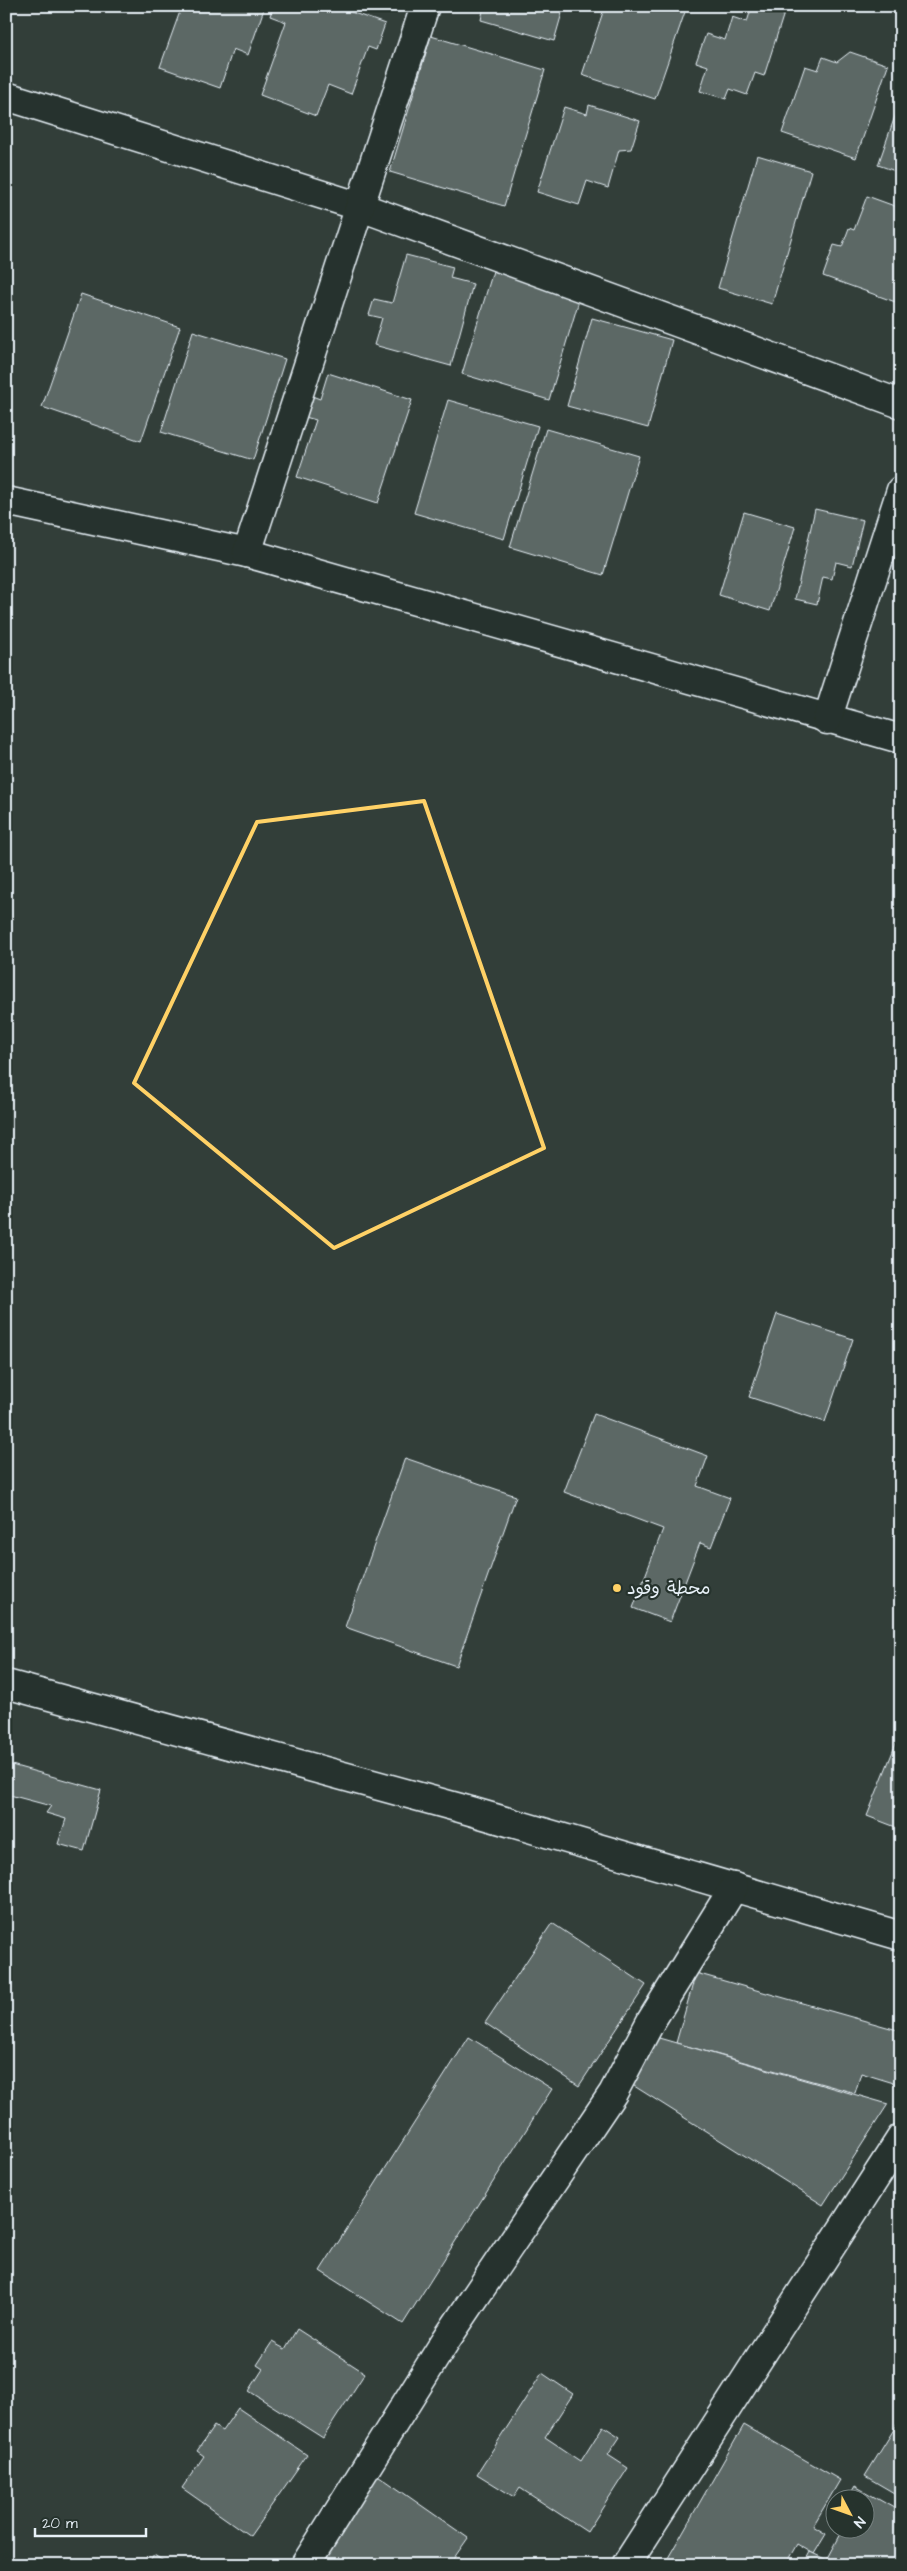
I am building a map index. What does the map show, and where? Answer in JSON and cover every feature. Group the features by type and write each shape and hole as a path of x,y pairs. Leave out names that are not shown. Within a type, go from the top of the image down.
{"street":[{"path":"247,553 358,206 425,6"},
{"path":"6,96 358,206 901,404"},
{"path":"827,720 901,490"},
{"path":"6,501 247,553 827,720 901,739"},
{"path":"6,1684 460,1808 901,1936"},
{"path":"305,2565 446,2340 613,2093 651,2021 734,1887"},
{"path":"626,2565 901,2138"}],"highlighted area":[{"path":"424,801 544,1148 334,1248 134,1083 257,822"}],"building":[{"path":"182,6 265,6 248,55 233,49 220,88 160,67"},
{"path":"273,6 334,6 385,24 376,50 368,47 351,94 328,85 316,116 260,95 286,22 270,16"},
{"path":"484,6 564,6 554,41 481,20"},
{"path":"605,6 687,6 655,99 582,75"},
{"path":"752,6 771,6 785,10 764,76 755,73 747,95 730,89 726,99 700,91 708,66 696,62 706,34 725,40 732,17 747,22"},
{"path":"431,36 545,70 504,206 390,172"},
{"path":"850,52 888,65 856,158 782,133 805,66 818,70 823,57 837,62"},
{"path":"901,99 901,173 878,165"},
{"path":"589,105 640,121 631,149 619,150 608,188 587,181 579,205 537,192 564,107 587,114"},
{"path":"757,155 811,171 772,304 718,288"},
{"path":"867,196 900,208 901,206 901,304 823,276 834,245 842,247 849,228 854,230"},
{"path":"406,255 453,267 450,278 473,284 451,366 374,345 382,318 369,315 374,299 392,303"},
{"path":"493,271 580,297 549,400 462,374"},
{"path":"81,294 180,327 141,441 42,407"},
{"path":"592,318 672,340 648,428 567,406"},
{"path":"193,331 285,359 253,460 161,432"},
{"path":"328,373 412,400 378,503 297,477 316,420 305,417 312,396 320,399"},
{"path":"448,400 538,426 504,539 414,513"},
{"path":"546,429 639,456 603,575 510,547"},
{"path":"815,509 863,520 852,566 836,562 832,579 823,577 817,604 795,599"},
{"path":"744,512 795,527 770,611 719,595"},
{"path":"777,1314 853,1339 825,1422 749,1397"},
{"path":"594,1414 708,1456 697,1486 730,1498 711,1547 700,1543 670,1622 633,1608 663,1529 564,1492"},
{"path":"405,1458 516,1496 456,1666 345,1627"},
{"path":"901,1731 901,1829 867,1816"},
{"path":"8,1764 101,1790 84,1851 58,1844 66,1819 46,1813 51,1806 6,1794"},
{"path":"552,1923 646,1985 579,2086 485,2023"},
{"path":"696,1973 901,2031 901,2072 897,2084 861,2073 855,2093 676,2043"},
{"path":"652,2036 888,2104 823,2205 623,2079"},
{"path":"469,2037 552,2089 403,2324 320,2271"},
{"path":"297,2329 365,2373 323,2438 249,2391 263,2369 257,2365 272,2342 285,2349"},
{"path":"542,2373 573,2394 545,2437 581,2461 603,2426 620,2437 608,2455 628,2468 587,2532 520,2488 514,2497 477,2474"},
{"path":"238,2408 307,2455 250,2536 182,2488 204,2456 197,2451 214,2426 222,2431"},
{"path":"901,2418 901,2497 865,2476"},
{"path":"744,2425 840,2480 835,2488 824,2488 824,2507 813,2526 824,2533 824,2537 814,2554 797,2544 785,2565 664,2565"},
{"path":"372,2471 468,2538 449,2565 307,2565"},
{"path":"874,2497 901,2512 901,2565 803,2565 810,2552 827,2560 839,2538 874,2538"},
{"path":"154,2555 170,2565 148,2565"}],"place":[{"name":"محطة وقود","path":"617,1588"}]}
